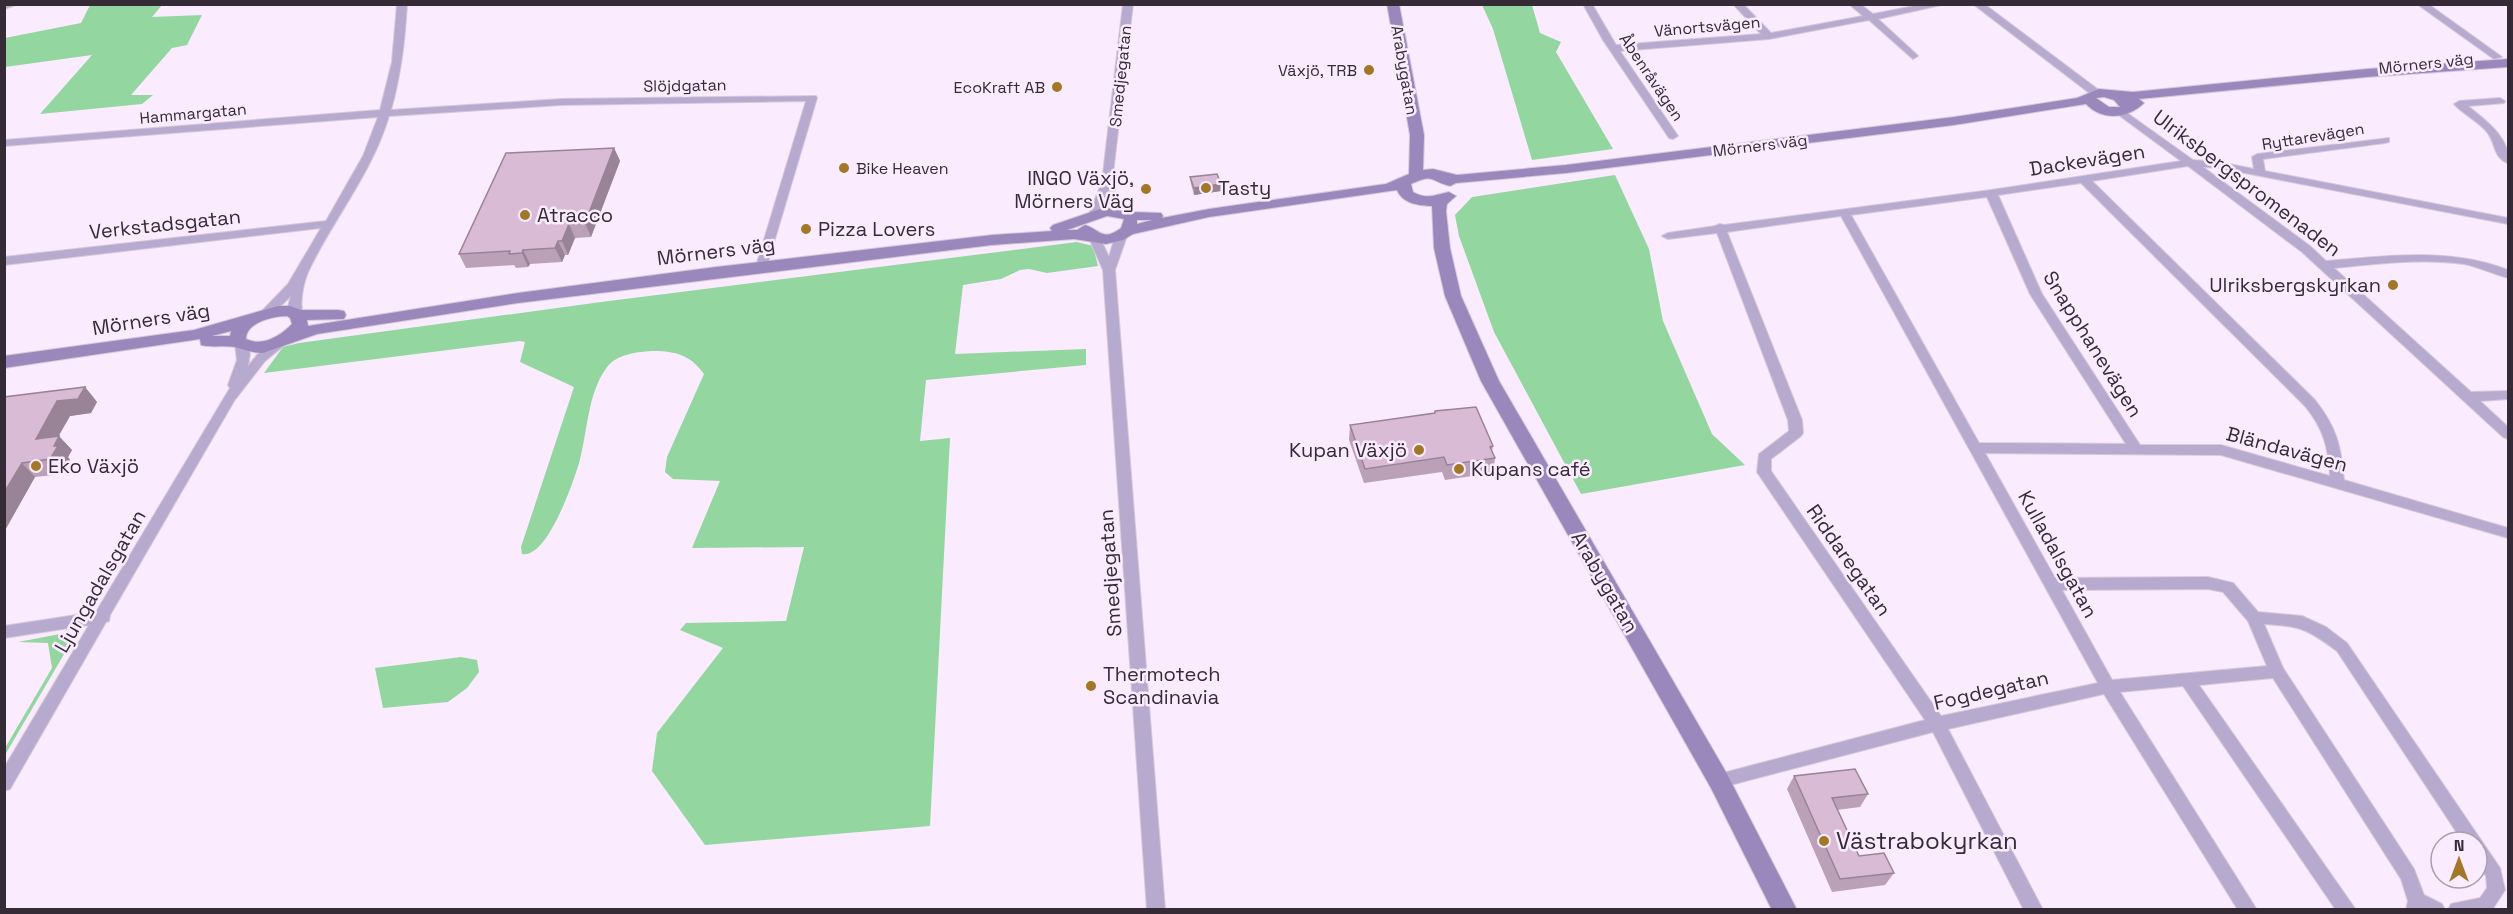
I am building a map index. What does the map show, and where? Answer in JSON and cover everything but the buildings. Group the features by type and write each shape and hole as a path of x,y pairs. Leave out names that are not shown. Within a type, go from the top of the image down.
{"main road":[{"name":"Arabygatan","path":"1394,4 1417,135 1416,174"},
{"name":"Mörners väg","path":"2344,74 2413,62 2500,58"},
{"name":"Mörners väg","path":"1416,174 1438,175 1452,179 1566,169 1954,121 2078,102 2093,96 2133,96 2255,85 2500,58"},
{"name":"Mörners väg","path":"1954,121 2123,109 2141,103 2255,85"},
{"path":"2114,95 2124,100 2123,109"},
{"path":"2093,96 2092,104 2101,109"},
{"name":"Arabygatan","path":"1417,135 1429,165 1452,185 1448,195 1440,204 1442,248 1453,296 1490,381 1719,780 1785,909"},
{"name":"Mörners väg","path":"1415,199 1430,202 1463,186 1566,169"},
{"path":"1120,213 1145,216 1209,213 1283,204 1387,188 1403,183 1416,174"},
{"name":"Arabygatan","path":"1403,183 1403,189 1426,210 1442,248"},
{"path":"1283,204 1392,196 1415,199"},
{"name":"Mörners väg","path":"992,240 1058,228 1091,217 1120,213"},
{"path":"1120,213 1130,222 1125,233"},
{"path":"1125,233 1209,213"},
{"path":"1091,217 1084,228 1094,237"},
{"name":"Mörners väg","path":"59,355 210,340 259,348 316,329 518,298 762,266 992,240 1068,235 1108,239 1125,233"},
{"name":"Mörners väg","path":"4,362 215,331 278,311 297,314 343,315 518,298"},
{"path":"287,338 300,325 297,314"},
{"path":"240,344 238,333 249,321"}],"street":[{"path":"4,6 15,4"},
{"path":"266,313 303,270 369,155 384,113 398,62 402,4"},
{"name":"Smedjegatan","path":"1091,217 1107,182 1128,4"},
{"name":"Åbenråvägen","path":"1587,4 1673,136"},
{"path":"1737,4 1769,36"},
{"path":"1853,4 1872,18 1913,56"},
{"name":"Vänortsvägen","path":"1615,48 1769,36 1942,4"},
{"path":"1977,4 2093,96"},
{"path":"2421,4 2454,29 2500,58"},
{"name":"Slöjdgatan","path":"384,113 561,102 812,98 762,266"},
{"path":"2500,101 2459,104 2493,132 2501,153 2508,160"},
{"name":"Ulriksbergspromenaden","path":"2123,109 2189,163 2324,265 2508,434"},
{"name":"Hammargatan","path":"4,143 384,113"},
{"name":"Ryttarevägen","path":"2260,172 2257,158 2385,140"},
{"name":"Dackevägen","path":"1668,236 1720,227 1992,193 2189,163 2260,172 2508,221"},
{"path":"2084,179 2324,419 2332,435 2337,482"},
{"name":"Smedjegatan","path":"1107,182 1112,202 1120,213"},
{"name":"Snapphanevägen","path":"1992,193 2036,294 2135,448"},
{"name":"Kulladalsgatan","path":"1844,212 2108,687 2248,909"},
{"name":"Verkstadsgatan","path":"4,261 330,224"},
{"name":"Riddaregatan","path":"1720,227 1795,420 1796,433 1764,457 1764,472 1937,724 2034,909"},
{"name":"Smedjegatan","path":"1109,270 1125,233"},
{"name":"Smedjegatan","path":"1094,237 1109,270 1156,909"},
{"path":"2324,265 2408,258 2439,259 2492,265 2508,274"},
{"path":"297,314 294,306 303,270"},
{"name":"Ljungadalsgatan","path":"4,784 104,617 230,398 261,358 287,338"},
{"name":"Ljungadalsgatan","path":"230,398 244,359 245,351 240,344"},
{"path":"2468,397 2508,396"},
{"name":"Bländavägen","path":"1977,448 2221,450 2508,533"},
{"path":"2050,584 2208,583 2228,587 2254,618 2277,671 2387,839 2408,876 2416,905 2436,909"},
{"path":"4,632 104,617"},
{"path":"2254,618 2297,620 2321,631 2342,647 2464,830"},
{"name":"Fogdegatan","path":"1719,780 1937,724 2108,687 2277,671"},
{"path":"2187,680 2347,909"},
{"path":"2457,909 2485,905 2496,890 2494,874 2489,867"}],"green space":[{"path":"90,5 162,5 152,17 202,15 187,45 172,48 131,95 153,95 142,104 40,114 92,55 5,67 5,38 81,23"},
{"path":"1482,5 1532,5 1540,33 1561,42 1556,52 1613,149 1532,160 1493,29"},
{"path":"1615,175 1649,249 1663,321 1712,434 1745,465 1581,494 1494,332 1459,236 1455,215 1472,197"},
{"path":"1077,242 1093,246 1098,266 1047,273 1029,269 1020,270 1001,279 963,285 955,354 1086,349 1086,365 926,380 920,441 950,438 930,826 705,845 652,771 657,733 723,648 680,630 686,623 786,621 804,547 692,548 720,481 673,479 665,472 667,457 704,374 690,360 672,353 645,352 624,356 607,367 595,389 579,463 558,518 541,545 531,552 522,554 521,547 574,387 520,362 525,342 264,373 283,347 299,343"},
{"path":"60,634 70,644 5,755 5,748 52,668 48,643 18,642"},
{"path":"461,657 477,660 479,672 467,688 448,702 383,708 375,668"}],"place":[{"name":"Växjö, TRB","path":"1369,70"},
{"name":"EcoKraft AB","path":"1057,87"},
{"name":"Bike Heaven","path":"844,168"},
{"name":"Tasty","path":"1206,188"},
{"name":"INGO Växjö, Mörners Väg","path":"1146,189"},
{"name":"Atracco","path":"525,215"},
{"name":"Pizza Lovers","path":"806,229"},
{"name":"Ulriksbergskyrkan","path":"2393,285"},
{"name":"Kupan Växjö","path":"1419,450"},
{"name":"Eko Växjö","path":"36,466"},
{"name":"Kupans café","path":"1459,469"},
{"name":"Thermotech Scandinavia","path":"1091,686"},
{"name":"Västrabokyrkan","path":"1824,841"}]}
